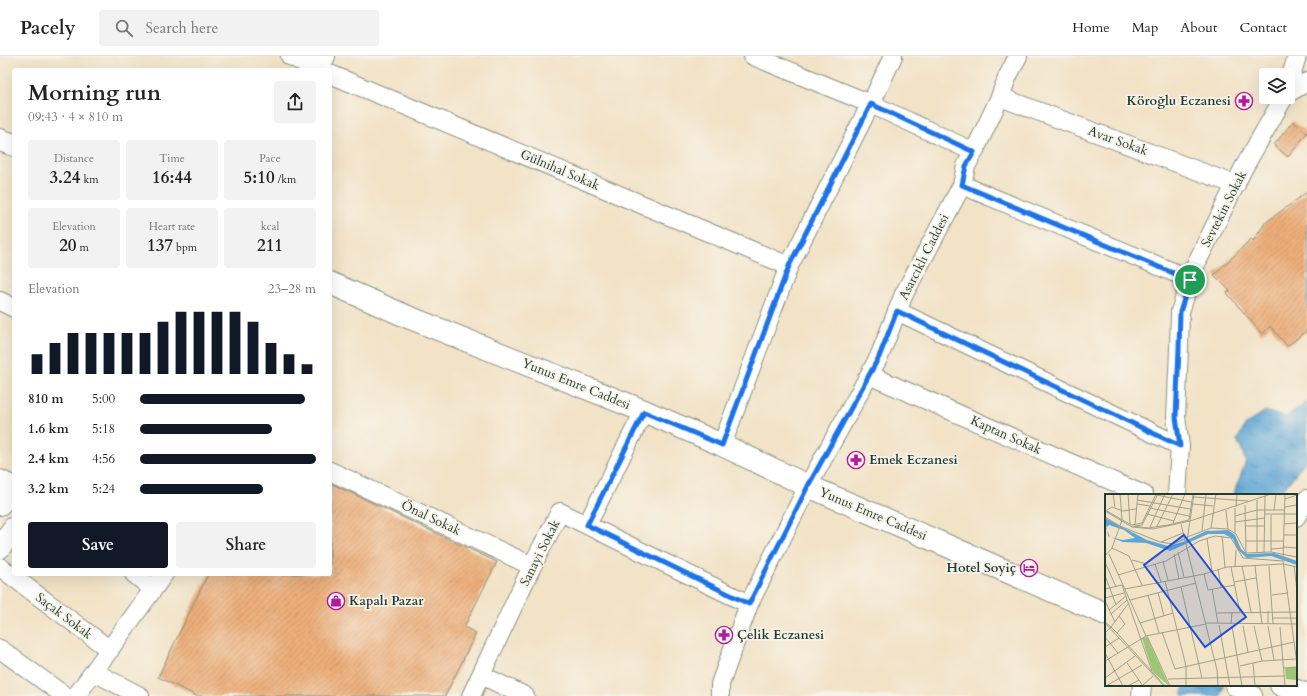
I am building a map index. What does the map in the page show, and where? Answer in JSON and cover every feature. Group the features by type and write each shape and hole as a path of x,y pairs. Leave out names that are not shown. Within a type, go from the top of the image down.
{"main road":[{"path":"0,140 12,144"},
{"name":"Yunus Emre Caddesi","path":"332,284 408,317 722,445 808,486 1105,614"},
{"path":"0,504 12,489"},
{"path":"0,547 12,531"},
{"path":"1282,686 1290,696"},
{"path":"1284,686 1307,695"}],"street":[{"name":"Gülnihal Sokak","path":"290,56 321,68"},
{"path":"753,56 871,104 974,152"},
{"path":"722,445 789,266 871,104 893,56"},
{"name":"Asarcıklı Caddesi","path":"720,696 720,684 749,604 808,486 879,357 904,294 962,185 966,166 1000,97 1007,78 1018,56"},
{"path":"1293,68 1297,56"},
{"name":"Gülnihal Sokak","path":"332,73 789,266"},
{"path":"1295,89 1307,82"},
{"name":"Avar Sokak","path":"1000,97 1236,185"},
{"name":"Sevtekin Sokak","path":"1177,494 1180,446 1176,417 1180,312 1194,268 1236,185 1280,104"},
{"path":"962,185 1190,280"},
{"path":"0,301 12,307"},
{"path":"897,311 1180,446"},
{"name":"Kaptan Sokak","path":"869,374 1142,494"},
{"path":"587,525 644,412"},
{"name":"Önal Sokak","path":"332,472 532,566"},
{"path":"0,479 12,485"},
{"path":"1297,515 1307,499"},
{"name":"Sanayi Sokak","path":"471,696 532,566 560,512 749,604"},
{"name":"Saçak Sokak","path":"0,567 110,650"},
{"path":"137,576 153,589"},
{"path":"76,696 163,576"},
{"path":"0,649 65,696"},
{"path":"94,672 140,696"},
{"path":"481,675 526,696"},
{"path":"1140,696 1142,686"}],"water":[{"path":"1307,402 1307,459 1280,494 1233,494 1246,461 1237,440 1246,424 1265,411 1285,417"},
{"path":"1185,686 1224,686 1221,696 1182,696"}],"building":[{"path":"1293,121 1307,133 1288,157 1274,145"},
{"path":"1307,192 1307,331 1287,346 1270,326 1262,334 1227,293 1230,291 1214,275 1251,239 1253,241 1265,223"},
{"name":"Kapalı Pazar","path":"332,484 497,562 464,627 476,633 445,696 197,696 158,677 207,576 332,576"}],"place":[{"name":"Köroğlu Eczanesi","path":"1244,101"},
{"name":"Emek Eczanesi","path":"856,460"},
{"name":"Hotel Soyiç","path":"1029,568"},
{"name":"Kapalı Pazar","path":"336,601"},
{"name":"Çelik Eczanesi","path":"724,635"}],"route":[{"path":"871,104 974,152 966,166 962,185 1190,280 1180,312 1176,417 1180,446 897,311 879,357 808,486 749,604 587,525 644,412 722,445 789,266 871,104"}]}
